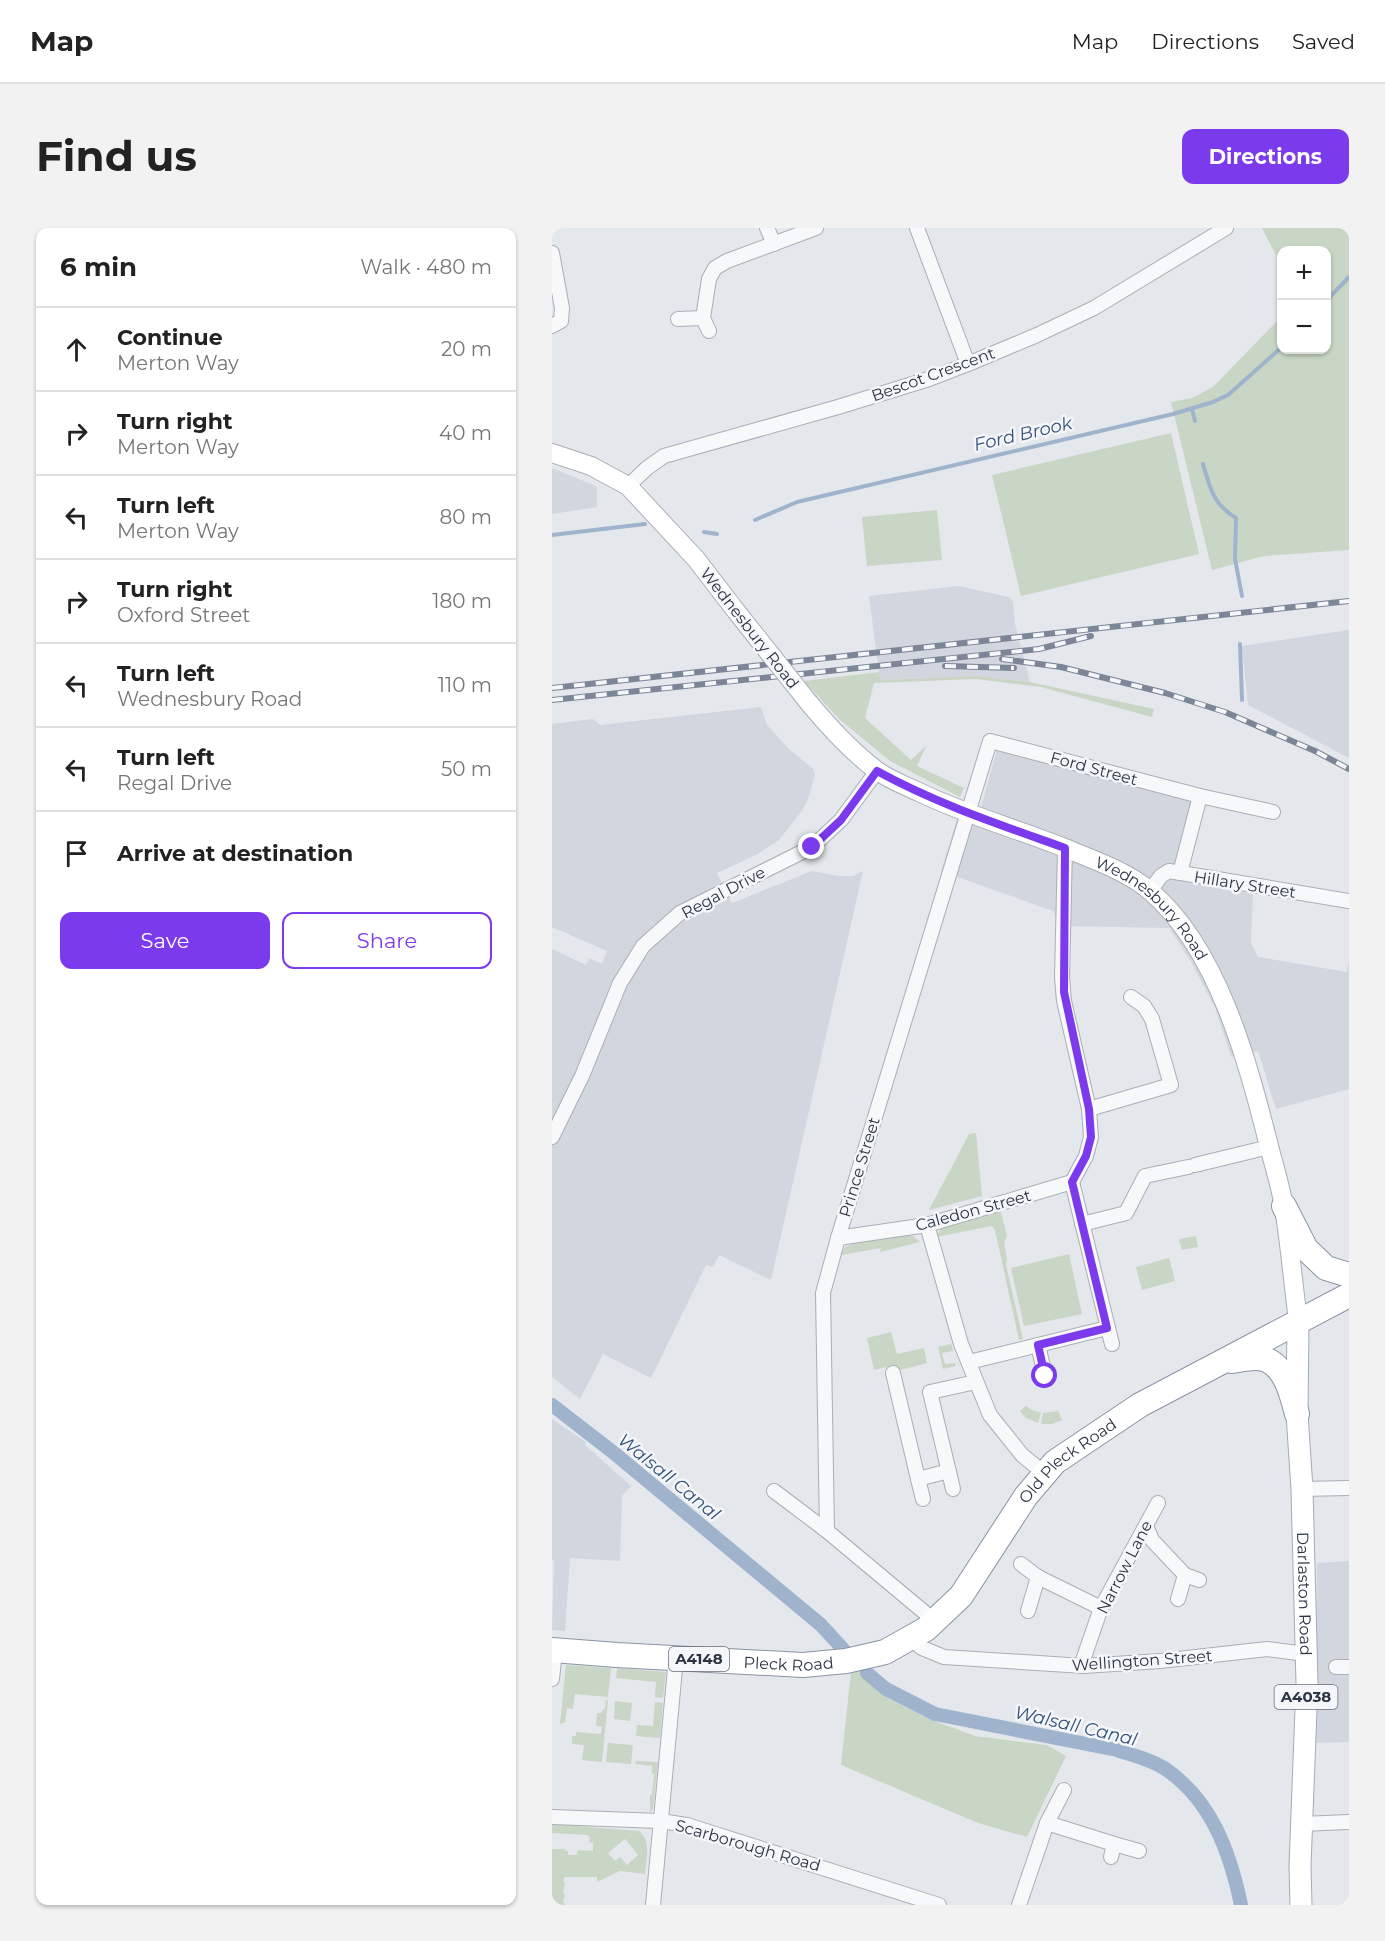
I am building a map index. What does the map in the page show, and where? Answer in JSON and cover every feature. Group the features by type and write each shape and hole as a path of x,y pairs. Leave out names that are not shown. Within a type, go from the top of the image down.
{"highway":[{"path":"1284,1206 1306,1249 1326,1268 1349,1275"},
{"name":"A4148","path":"1298,1320 1349,1295"},
{"name":"Old Pleck Road","path":"846,1661 885,1652 911,1639 936,1622 971,1583 1026,1496 1044,1473 1061,1459 1140,1406 1298,1320"},
{"path":"1221,1362 1258,1358 1271,1363 1283,1376 1297,1414"},
{"name":"Pleck Road","path":"553,1650 617,1656 803,1665 846,1661"}],"main road":[{"name":"Darlaston Road","path":"1298,1320 1297,1414 1302,1489 1307,1683 1301,1824 1301,1905"}],"street":[{"path":"767,228 774,244"},
{"path":"678,319 706,324 709,279 715,268 727,261 816,228"},
{"path":"917,228 968,364"},
{"name":"Bescot Crescent","path":"628,486 663,456 929,379 1037,335 1094,308 1226,228"},
{"path":"552,253 562,308 561,321 552,326"},
{"name":"Wednesbury Road","path":"552,453 591,466 628,486 696,559 808,703 834,732 877,771 967,813 1065,848 1134,879 1168,908 1191,939 1228,1012 1250,1068 1284,1206 1298,1320"},
{"name":"Ford Street","path":"967,813 990,741 1200,796 1273,812"},
{"name":"Regal Drive","path":"552,1137 582,1076 620,983 643,946 680,912 812,847 841,820 877,771"},
{"path":"1180,873 1200,796"},
{"name":"Prince Street","path":"826,1531 823,1293 967,813"},
{"path":"1065,848 1062,977 1064,1001 1089,1109 1091,1137 1086,1156 1072,1182 1112,1344"},
{"name":"Hillary Street","path":"1150,891 1161,876 1169,871 1349,900"},
{"path":"1089,1109 1172,1085 1152,1019 1144,1006 1131,997"},
{"path":"1082,1224 1126,1213 1145,1176 1269,1147"},
{"name":"Caledon Street","path":"838,1238 927,1225 1072,1182"},
{"path":"927,1225 961,1344 990,1415 1022,1455 1044,1473"},
{"path":"969,1362 1107,1328"},
{"path":"1038,1345 1045,1376"},
{"path":"893,1373 923,1499"},
{"path":"953,1489 930,1392 976,1382"},
{"path":"918,1479 949,1470"},
{"path":"1302,1489 1349,1488"},
{"path":"774,1491 936,1622"},
{"name":"Narrow Lane","path":"1081,1666 1101,1608 1158,1503"},
{"path":"1146,1526 1152,1540 1185,1575 1199,1580"},
{"path":"1021,1564 1038,1577 1101,1608"},
{"path":"1178,1599 1185,1575"},
{"path":"1028,1611 1038,1577"},
{"name":"Wellington Street","path":"911,1639 922,1648 944,1657 1081,1666 1160,1661 1268,1649 1306,1654"},
{"path":"552,1678 553,1650"},
{"path":"653,1905 676,1658"},
{"path":"1019,1905 1047,1823 1064,1790"},
{"name":"Scarborough Road","path":"552,1817 660,1821 687,1825 939,1905"},
{"path":"1301,1824 1349,1822"},
{"path":"1047,1823 1113,1850 1139,1851"}],"shaded area":[{"path":"552,468 596,486 597,507 552,514"},
{"path":"959,586 1009,597 1013,602 1015,624 1030,682 977,676 880,680 869,596"},
{"path":"1349,630 1349,758 1248,705 1242,646"},
{"path":"761,707 767,725 789,749 813,769 815,775 802,811 779,840 756,855 717,873 732,903 812,871 838,876 853,876 863,871 771,1280 719,1255 713,1267 706,1265 651,1378 603,1354 580,1399 552,1377 552,949 586,965 589,958 602,964 607,951 552,927 552,724 593,719 600,725"},
{"path":"997,749 1195,801 1174,877 1253,894 1251,943 1258,957 1347,972 1349,960 1349,1089 1276,1109 1258,1051 1231,1057 1216,1010 1190,960 1169,928 1060,926 1053,911 941,871 957,819 976,826"},
{"path":"552,1419 586,1442 585,1445 631,1486 622,1496 620,1561 570,1558 565,1631 552,1630 554,1561 552,1560"},
{"path":"1349,1561 1349,1742 1316,1743 1317,1563"}],"green space":[{"path":"1262,228 1349,228 1349,550 1264,556 1212,570 1171,402 1192,398 1213,387 1277,321 1277,354 1331,354 1331,246 1277,246 1277,257"},
{"path":"1171,433 1199,554 1021,596 992,475"},
{"path":"937,510 942,560 867,566 862,517"},
{"path":"879,672 881,680 977,676 1030,682 1154,709 1152,717 1041,687 976,679 874,683 865,718 911,760 926,746 917,766 964,788 960,797 890,761 839,719 804,681"},
{"path":"976,1133 982,1196 929,1210 969,1134"},
{"path":"1000,1208 1007,1236 1004,1242 1006,1265 1023,1339 1019,1340 995,1230 992,1226 936,1237 943,1225"},
{"path":"905,1234 913,1236 920,1242 880,1252 881,1248 841,1255 845,1247 853,1244"},
{"path":"1196,1236 1198,1247 1182,1250 1179,1239"},
{"path":"1069,1254 1082,1314 1024,1326 1011,1268"},
{"path":"1169,1258 1175,1281 1142,1290 1136,1267"},
{"path":"891,1332 897,1354 924,1348 927,1363 897,1371 895,1365 874,1370 867,1338"},
{"path":"951,1344 953,1351 942,1353 945,1364 955,1363 956,1366 943,1369 938,1347"},
{"path":"1026,1406 1041,1413 1038,1423 1026,1418 1020,1411"},
{"path":"1058,1411 1062,1420 1052,1424 1041,1424 1043,1413"},
{"path":"566,1665 611,1668 608,1697 575,1694 573,1709 567,1708 565,1722 560,1724"},
{"path":"617,1668 666,1672 663,1698 655,1697 656,1682 616,1678"},
{"path":"861,1671 868,1681 887,1698 929,1719 975,1736 1047,1745 1066,1756 1027,1837 978,1823 841,1765 851,1672"},
{"path":"606,1700 608,1700 602,1762 582,1760 584,1745 572,1744 572,1736 576,1736 576,1732 601,1734 602,1727 596,1726 597,1713 601,1713 605,1708"},
{"path":"615,1701 632,1703 630,1721 614,1719"},
{"path":"655,1702 663,1703 660,1738 636,1736 637,1725 653,1726"},
{"path":"608,1743 633,1745 631,1764 606,1762"},
{"path":"636,1761 658,1762 653,1809 650,1812 654,1774 652,1774 652,1766 635,1764"},
{"path":"552,1824 639,1831 647,1845 645,1874 620,1871 597,1882 597,1877 565,1877 563,1902 565,1905 552,1905 552,1849 565,1849 568,1855 577,1855 578,1850 593,1851 593,1843 589,1842 590,1837 587,1835 552,1833","holes":["625,1839 638,1855 627,1865 620,1857 615,1861 608,1853"]}],"waterway":[{"name":"Ford Brook","path":"1327,300 1349,277"},
{"name":"Ford Brook","path":"755,520 797,502 1173,414 1213,402 1228,395 1277,351"},
{"path":"1192,409 1195,421"},
{"path":"1203,464 1210,488 1217,501 1236,518 1235,559 1242,596"},
{"name":"Ford Brook","path":"552,535 645,524"},
{"name":"Ford Brook","path":"704,532 717,534"},
{"path":"1240,644 1242,700"},
{"name":"Walsall Canal","path":"552,1405 614,1453 821,1625 843,1649"},
{"name":"Walsall Canal","path":"867,1673 886,1689 935,1714 1117,1750 1164,1768 1194,1795 1216,1828 1231,1866 1241,1905"}],"railway":[{"path":"552,688 1349,601"},
{"path":"552,700 1039,649 1091,636"},
{"path":"1002,659 1061,667 1165,693 1225,712 1315,751 1349,769"},
{"path":"945,666 1014,668"}],"route":[{"path":"812,847 848,812 877,771 967,813 1065,848 1062,977 1064,1001 1089,1109 1091,1137 1086,1156 1072,1182 1107,1328 1038,1345 1045,1376"}]}
